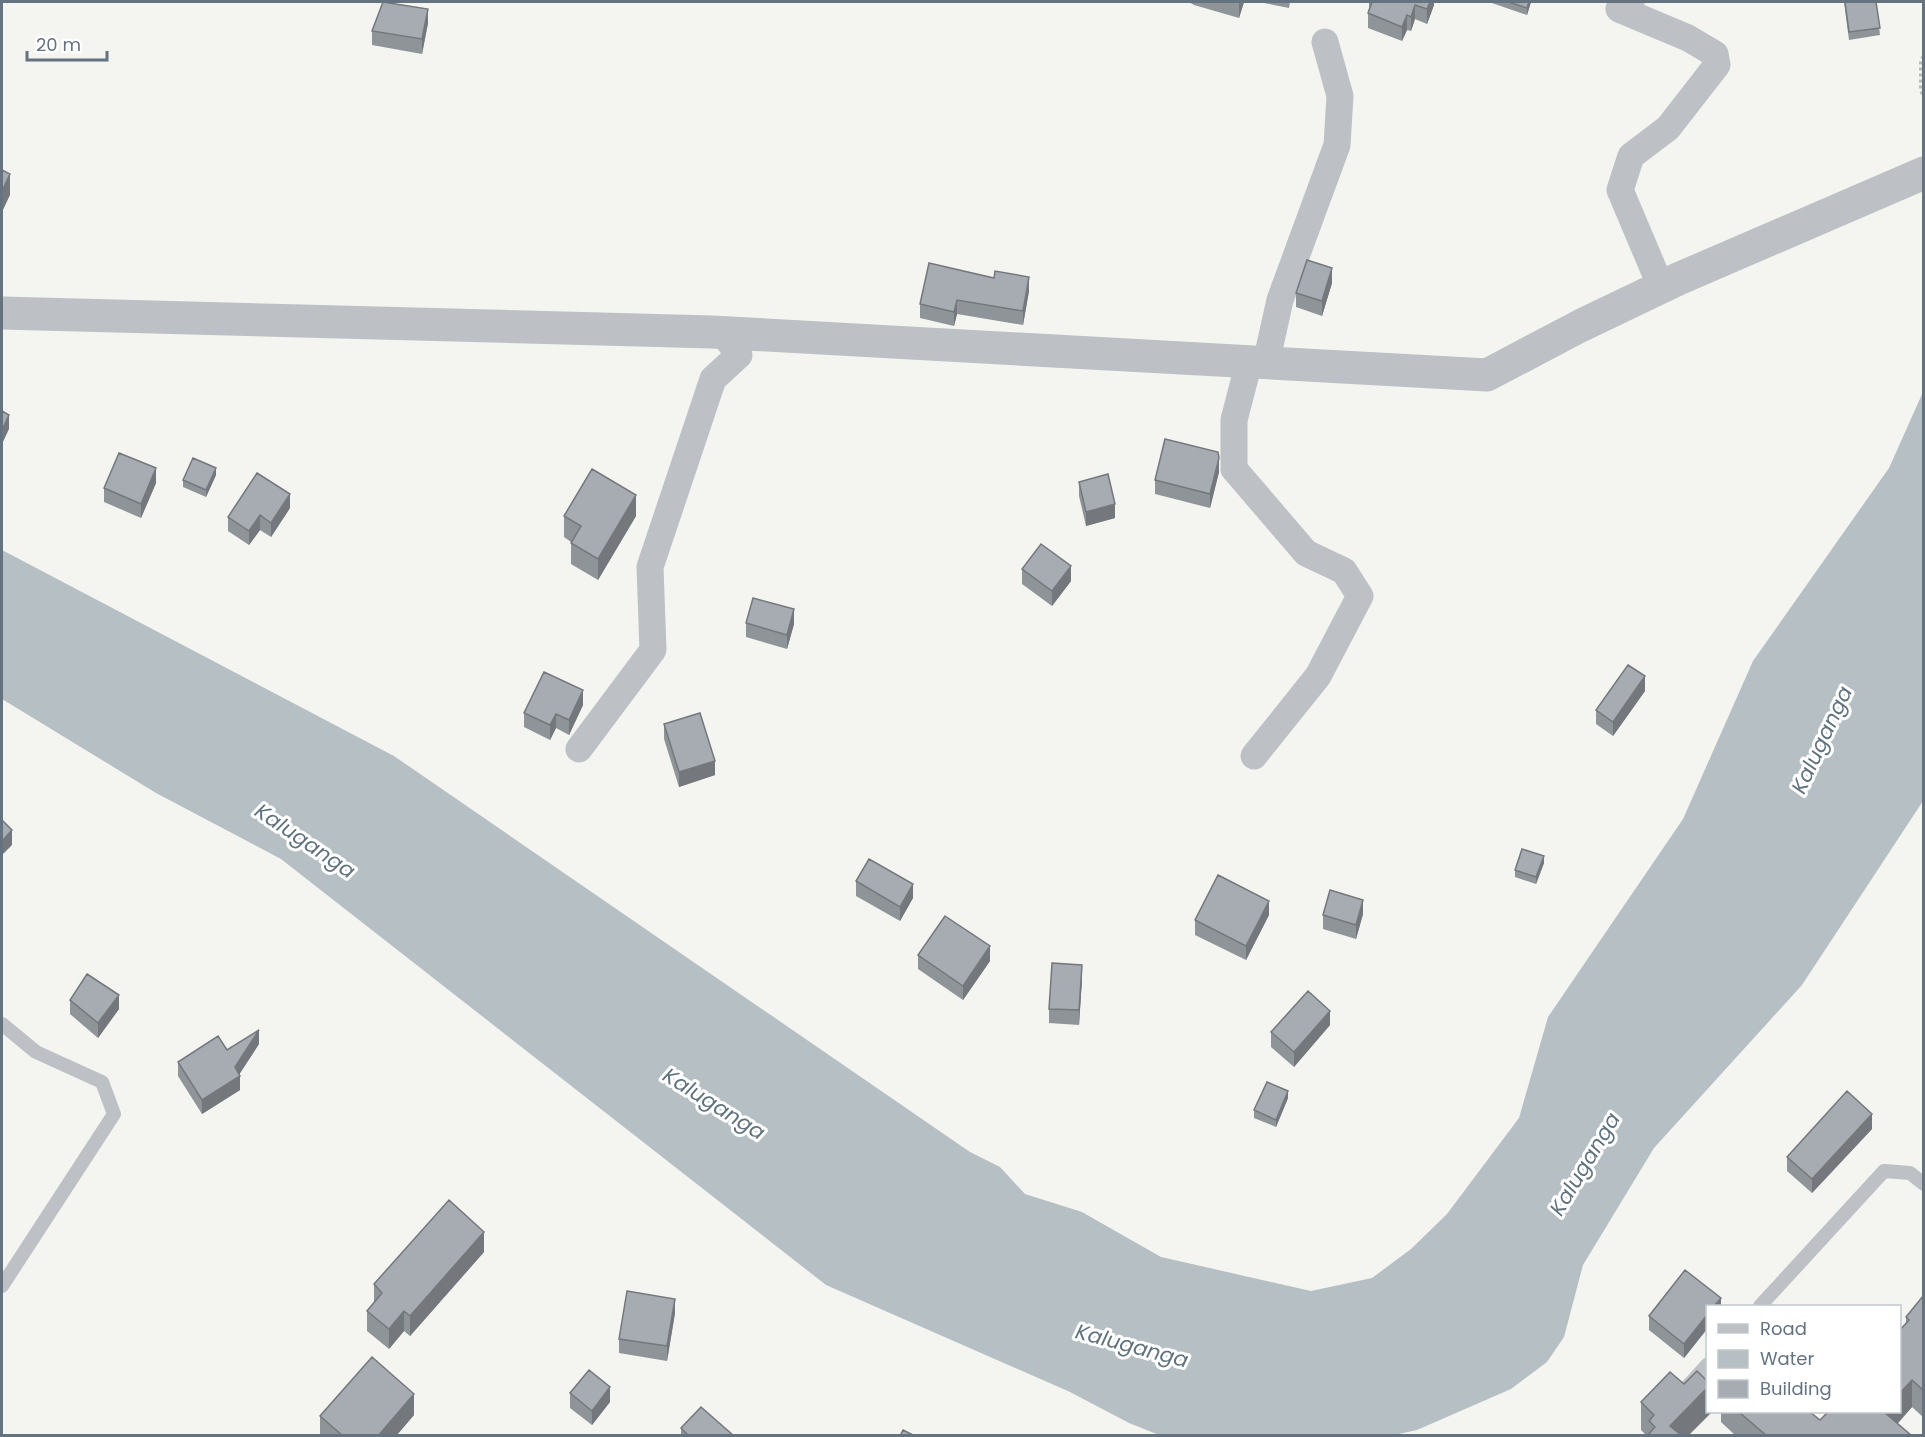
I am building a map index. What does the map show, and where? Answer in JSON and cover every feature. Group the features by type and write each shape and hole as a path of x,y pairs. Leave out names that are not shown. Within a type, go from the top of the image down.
{"street":[{"path":"1630,2 1618,9 1688,38 1716,54 1717,65 1668,128 1631,156 1620,190 1661,287"},
{"path":"1254,756 1318,676 1360,597 1344,571 1306,552 1234,469 1234,420 1258,362 1337,145 1340,96 1325,42"},
{"path":"2,313 722,332 1487,375 1661,287 1923,173"},
{"path":"579,749 653,650 650,567 713,380 739,355 722,332"}],"lane":[{"path":"2,1024 36,1052 102,1082 114,1114 2,1286"},
{"path":"1761,1305 1884,1171 1910,1173 1923,1184"},
{"path":"1682,1391 1706,1365"}],"path":[{"path":"1923,57 1921,59 1921,91 1923,95"}],"water":[{"name":"Kaluganga","path":"1923,392 1923,801 1802,985 1654,1148 1583,1265 1564,1337 1547,1362 1511,1389 1417,1430 1394,1435 1159,1435 1129,1423 1070,1392 826,1285 281,859 156,793 2,699 2,550 394,756 970,1152 1000,1167 1025,1194 1082,1212 1161,1257 1311,1291 1372,1278 1411,1249 1447,1214 1519,1118 1548,1017 1683,819 1753,661 1889,468"}],"building":[{"path":"383,2 428,9 422,39 372,31"},
{"path":"1372,2 1430,2 1427,9 1415,5 1411,17 1407,15 1402,27 1368,13"},
{"path":"1509,2 1529,2 1527,8"},
{"path":"1845,2 1876,2 1880,28 1849,32"},
{"path":"2,170 10,174 2,191"},
{"path":"1307,260 1332,268 1322,301 1296,293"},
{"path":"929,263 994,278 995,271 1029,277 1023,311 957,300 954,312 920,304"},
{"path":"2,411 9,415 2,430"},
{"path":"1165,439 1218,452 1219,458 1210,494 1155,480"},
{"path":"119,453 156,468 141,504 104,488"},
{"path":"193,458 216,468 206,490 183,480"},
{"path":"592,469 636,495 598,559 571,543 581,526 564,516"},
{"path":"257,473 290,494 271,523 260,515 249,531 228,517"},
{"path":"1108,474 1115,504 1086,512 1079,482"},
{"path":"1041,544 1071,566 1052,591 1022,569"},
{"path":"753,598 794,609 787,635 746,623"},
{"path":"1628,665 1645,676 1613,722 1596,710"},
{"path":"544,672 583,690 569,720 556,714 550,725 524,713"},
{"path":"700,713 715,761 679,772 664,724"},
{"path":"2,820 12,830 2,841"},
{"path":"1522,849 1544,856 1536,877 1515,870"},
{"path":"869,859 913,884 900,907 856,881"},
{"path":"1218,875 1269,901 1246,946 1195,920"},
{"path":"1330,890 1363,900 1356,925 1323,915"},
{"path":"945,916 990,946 963,986 918,955"},
{"path":"1052,963 1082,965 1079,1010 1049,1009"},
{"path":"87,974 119,995 98,1023 70,1000"},
{"path":"1308,991 1330,1011 1294,1052 1271,1032"},
{"path":"259,1030 235,1067 240,1076 202,1100 178,1062 218,1036 227,1050"},
{"path":"1267,1082 1288,1091 1276,1120 1254,1110"},
{"path":"1847,1091 1872,1114 1812,1179 1787,1157"},
{"path":"449,1200 484,1232 410,1316 404,1311 389,1329 367,1311 382,1293 374,1284"},
{"path":"1685,1270 1721,1298 1715,1305 1706,1305 1706,1316 1684,1344 1649,1316"},
{"path":"627,1291 675,1299 667,1346 619,1339"},
{"path":"1923,1296 1923,1390 1912,1380 1901,1392 1901,1329 1909,1320 1906,1317"},
{"path":"372,1357 414,1394 378,1436 343,1436 320,1416"},
{"path":"589,1370 610,1387 592,1411 570,1393"},
{"path":"1697,1371 1706,1380 1706,1389 1670,1426 1682,1436 1647,1436 1655,1427 1649,1421 1654,1415 1641,1402 1670,1372 1684,1384"},
{"path":"701,1407 734,1436 689,1436 681,1428"},
{"path":"1740,1413 1811,1413 1820,1420 1827,1413 1885,1413 1912,1436 1767,1436"},
{"path":"903,1430 915,1436 900,1436"}]}
